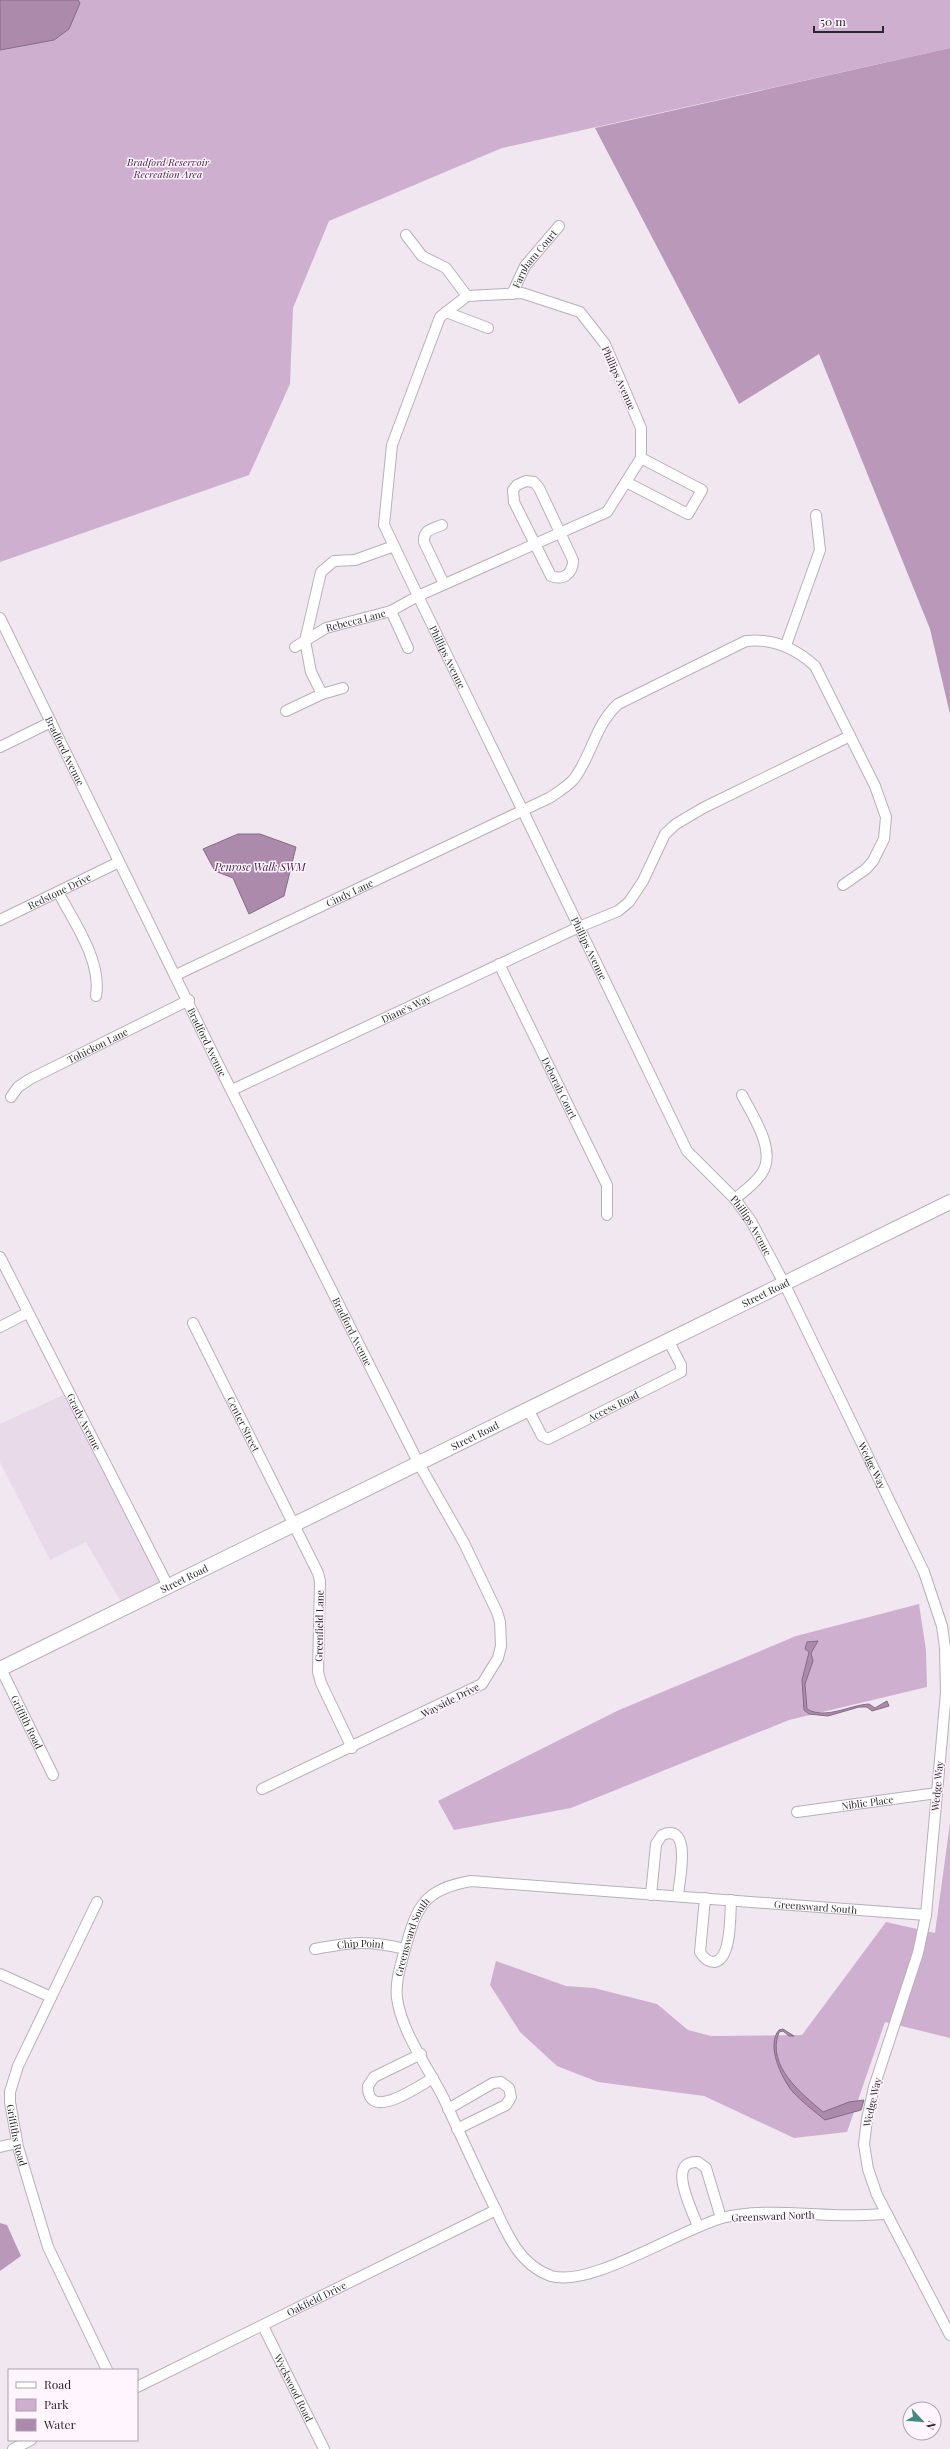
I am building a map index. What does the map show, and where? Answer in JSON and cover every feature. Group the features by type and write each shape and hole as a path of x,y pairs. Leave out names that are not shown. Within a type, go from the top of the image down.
{"main road":[{"name":"Street Road","path":"1,1669 529,1411 950,1202"}],"street":[{"name":"Farnham Court","path":"512,294 524,266 559,226"},
{"path":"406,235 422,256 446,268 467,296"},
{"name":"Phillips Avenue","path":"641,458 641,428 605,344 580,312 522,294 467,296 440,317 392,445 384,525 687,1151 735,1199 752,1221 785,1285"},
{"path":"446,312 488,328"},
{"path":"418,596 607,512 641,458 702,490 688,514 626,482"},
{"path":"526,481 534,482 539,488 560,533 573,560 573,568 570,574 563,577 551,576 534,544 512,496 517,485 526,481"},
{"path":"786,645 820,550 816,515"},
{"path":"442,525 427,530 423,535 424,542 444,584"},
{"path":"322,694 312,672 305,641 321,572 326,566 334,561 355,560 394,546"},
{"name":"Rebecca Lane","path":"295,647 326,628 391,611 418,596"},
{"path":"391,611 408,648"},
{"name":"Bradford Avenue","path":"0,618 118,862 189,1000 232,1090 419,1464"},
{"name":"Cindy Lane","path":"176,975 522,809 549,798 573,780 601,723 607,714 618,704 746,641 760,640 786,645 801,653 815,666 875,786 886,817 886,828 882,845 866,870 843,885"},
{"path":"286,711 322,694 343,688"},
{"path":"0,747 51,722"},
{"name":"Diane's Way","path":"232,1090 498,964 618,911 629,902 643,881 665,834 676,824 703,808 850,736"},
{"name":"Redstone Drive","path":"0,920 118,862"},
{"path":"58,892 96,966 99,983 96,996"},
{"name":"Deborah Court","path":"498,964 607,1185 607,1215"},
{"name":"Tohickon Lane","path":"11,1097 18,1087 30,1078 189,1000"},
{"path":"735,1199 763,1172 766,1158 759,1129 742,1095"},
{"name":"Grady Avenue","path":"0,1257 27,1313 168,1588"},
{"name":"Wedge Way","path":"785,1285 924,1572 945,1619 946,1693 926,1915 918,1953 874,2087 867,2119 864,2144 866,2162 877,2195 887,2214"},
{"path":"0,1327 27,1313"},
{"name":"Center Street","path":"193,1323 294,1526"},
{"name":"Access Road","path":"529,1411 542,1436 548,1439 681,1372 681,1365 669,1342"},
{"name":"Wayside Drive","path":"262,1789 352,1748 482,1684 498,1658 501,1646 500,1622 497,1612 464,1543 419,1464"},
{"name":"Greenfield Lane","path":"294,1526 318,1572 320,1581 317,1656 321,1683 352,1748"},
{"name":"Griffith Road","path":"1,1669 53,1776"},
{"name":"Niblic Place","path":"797,1812 937,1793"},
{"path":"651,1895 656,1844 662,1835 672,1833 677,1836 682,1844 678,1896"},
{"name":"Greensward South","path":"496,2210 433,2078 401,2016 397,1996 399,1972 415,1917 420,1908 438,1891 459,1883 484,1881 926,1915"},
{"path":"705,1898 700,1952 703,1958 713,1962 719,1961 726,1953 731,1900"},
{"name":"Griffiths Road","path":"96,1902 18,2066 10,2092 10,2102 17,2143 48,2247 107,2369"},
{"name":"Chip Point","path":"315,1949 367,1941 405,1949"},
{"path":"0,1974 51,1997"},
{"path":"421,2054 374,2077 368,2086 370,2097 375,2102 386,2103 433,2078"},
{"path":"448,2109 493,2083 501,2082 509,2088 511,2097 506,2106 457,2129"},
{"path":"0,2147 17,2143"},
{"path":"698,2227 680,2177 683,2166 687,2163 698,2162 706,2168 721,2218"},
{"name":"Greensward North","path":"496,2210 516,2247 525,2259 543,2273 565,2278 593,2274 721,2218 785,2213 887,2214"},
{"name":"Oakfield Drive","path":"138,2387 496,2210"},
{"path":"887,2214 950,2335"},
{"name":"Wyckwood Road","path":"263,2326 324,2449"},
{"path":"13,2449 29,2441"}],"shaded area":[{"path":"950,48 950,714 930,629 819,354 739,404 595,128"},
{"path":"63,1395 161,1583 121,1602 86,1542 50,1560 0,1462 0,1424"},
{"path":"0,2223 7,2225 21,2256 0,2271"}],"green space":[{"name":"Bradford Reservoir Recreation Area","path":"0,0 950,0 950,48 502,148 329,221 293,308 290,384 249,475 0,562"},
{"path":"919,1604 926,1650 927,1687 789,1720 571,1808 454,1830 438,1801 619,1710 796,1636"},
{"path":"950,1823 950,2038 885,2022 847,2132 794,2138 704,2096 598,2082 557,2066 520,2032 490,1985 496,1961 566,1986 594,1988 657,2004 688,2030 711,2036 802,2035 886,1922 935,1933"}],"water":[{"path":"0,0 78,0 80,3 69,29 54,40 0,50"},
{"name":"Penrose Walk SWM","path":"238,834 260,834 296,847 284,896 249,914 233,878 215,871 203,849"},
{"path":"818,1641 811,1653 813,1661 805,1684 807,1709 814,1712 830,1713 869,1704 875,1708 887,1701 889,1706 872,1711 867,1707 859,1707 828,1716 809,1714 804,1710 802,1680 809,1652 805,1649 807,1642"},
{"path":"783,2029 794,2036 789,2036 783,2031 779,2032 776,2044 777,2056 781,2067 796,2087 823,2112 849,2102 864,2100 861,2110 825,2120 792,2091 780,2070 774,2052 775,2036 779,2030"}]}
